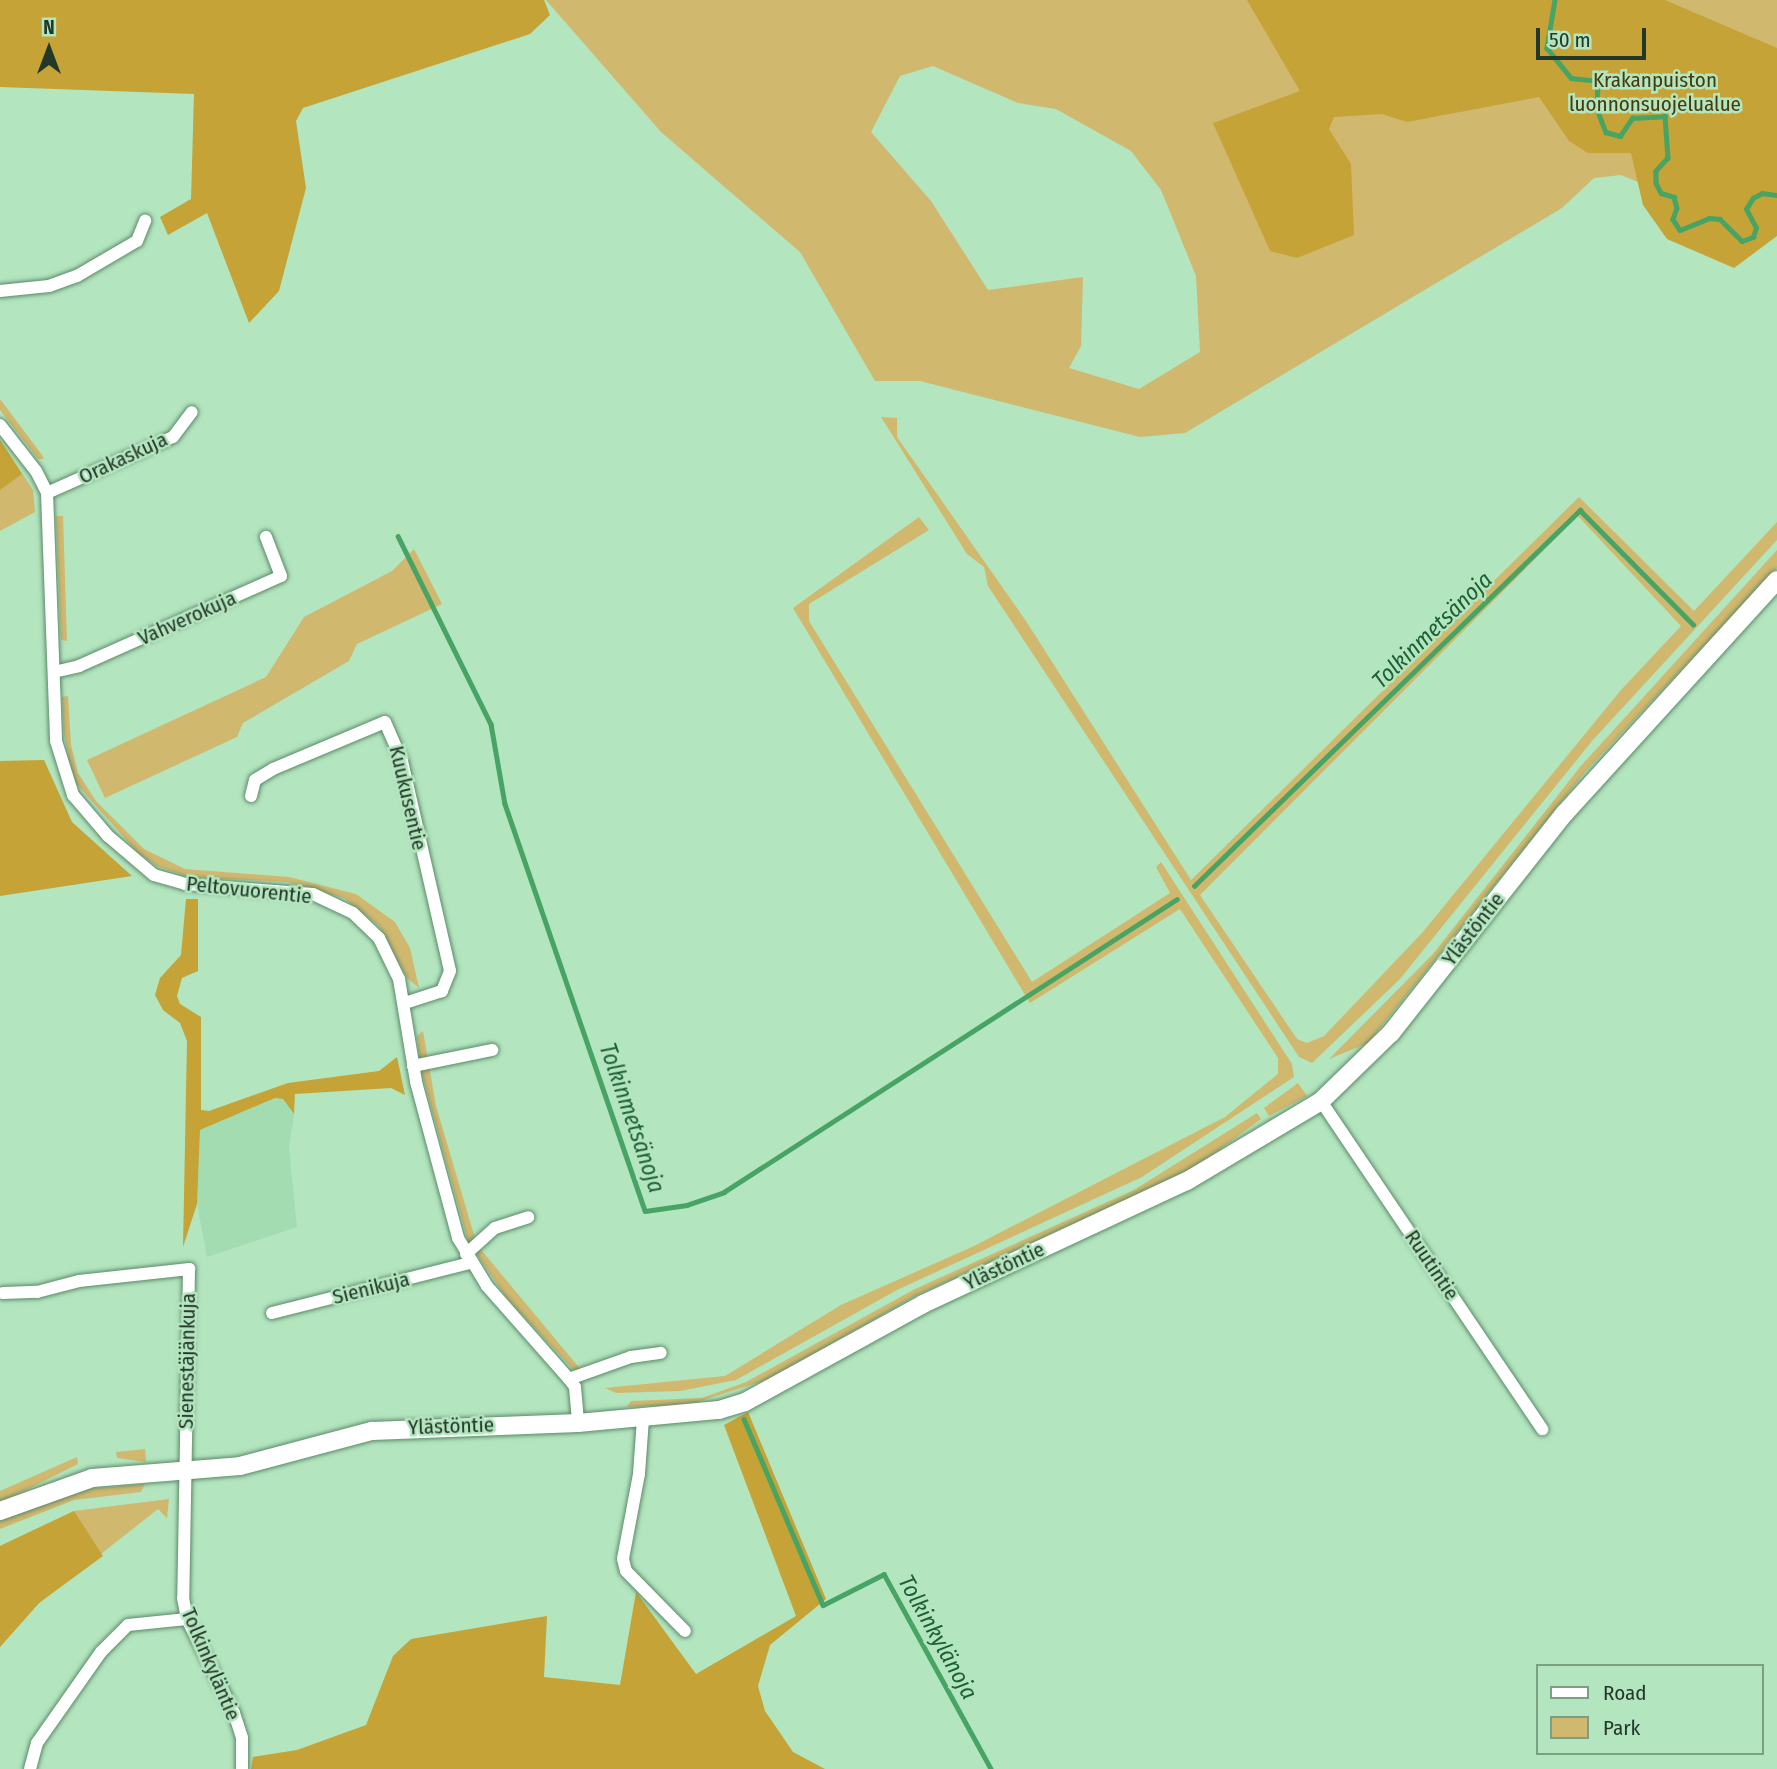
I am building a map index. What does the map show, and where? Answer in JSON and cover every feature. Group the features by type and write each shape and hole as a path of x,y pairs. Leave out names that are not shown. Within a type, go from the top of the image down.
{"main road":[{"name":"Ylästöntie","path":"0,1511 92,1478 183,1474 258,1463 372,1431 578,1423 696,1415 745,1402 923,1304 1187,1181 1321,1101 1391,1032 1582,793 1777,580"}],"street":[{"path":"0,291 49,286 78,276 137,241 145,221"},
{"name":"Orakaskuja","path":"47,492 173,436 192,412"},
{"name":"Peltovuorentie","path":"0,425 36,471 47,492 55,741 66,781 85,812 134,861 154,875 185,884 283,890 336,902 379,938 391,956 405,1003 413,1066 449,1212 468,1258 575,1387 578,1423"},
{"name":"Vahverokuja","path":"54,672 79,666 281,576 266,537"},
{"name":"Kuukusentie","path":"251,796 255,780 273,769 385,722 402,761 450,971 442,990 405,1003"},
{"path":"413,1066 492,1050"},
{"name":"Ruutintie","path":"1321,1101 1542,1429"},
{"path":"468,1258 495,1228 528,1217"},
{"name":"Sienikuja","path":"272,1313 468,1258"},
{"name":"Sienestäjänkuja","path":"2,1293 37,1292 79,1281 189,1269 183,1474"},
{"path":"569,1379 631,1357 661,1353"},
{"path":"643,1419 639,1474 623,1559 626,1571 685,1631"},
{"name":"Tolkinkyläntie","path":"183,1474 181,1570 187,1619 234,1713 242,1738 242,1769"},
{"path":"30,1769 37,1744 101,1652 128,1625 187,1619"}],"shaded area":[{"path":"275,1098 283,1099 294,1114 289,1148 297,1227 207,1257 197,1204 200,1130"}],"green space":[{"path":"0,0 544,0 550,15 530,34 303,108 296,121 306,188 279,291 249,323 207,213 168,235 160,217 191,199 194,94 0,87"},
{"path":"546,0 1777,0 1777,195 1660,191 1621,175 1594,178 1562,208 1185,433 1140,437 920,381 875,381 800,252 661,132","holes":["933,66 1018,103 1056,109 1131,151 1161,190 1196,276 1200,352 1139,389 1069,368 1081,346 1083,277 988,290 931,201 871,132 900,76"]},
{"name":"Krakanpuiston luonnonsuojelualue","path":"1247,0 1665,0 1777,48 1777,236 1734,268 1667,239 1643,205 1631,153 1588,153 1569,141 1539,97 1407,122 1382,114 1334,117 1329,129 1351,164 1354,235 1297,258 1270,251 1213,123 1300,91"},
{"path":"0,399 44,459 38,459 0,410"},
{"path":"881,417 897,418 897,437 1026,621 1191,880 1579,497 1694,611 1777,522 1777,540 1592,741 1400,979 1312,1063 1299,1057 988,586 984,567 967,554","holes":["1578,516 1681,626 1621,690 1422,933 1324,1036 1307,1043 1297,1039 1200,895"]},
{"path":"0,440 33,490 35,512 0,531"},
{"path":"0,440 22,474 0,490"},
{"path":"56,516 63,516 67,641 61,640"},
{"path":"919,517 929,530 809,604 809,621 1032,982 1170,893 1156,867 1161,862 1292,1064 1294,1077 1142,1177 897,1290 736,1380 680,1391 616,1393 605,1388 725,1376 841,1305 972,1247 1225,1117 1278,1074 1278,1058 1180,909 1030,1003 793,608"},
{"path":"414,549 442,604 357,644 349,661 243,723 237,737 105,798 87,760 266,677 304,617 392,571"},
{"path":"1777,550 1777,568 1585,772 1368,1043 1329,1059 1433,954 1580,767"},
{"path":"68,696 71,745 78,773 96,801 144,849 185,869 289,877 356,894 395,922 410,948 419,988 407,978 379,926 344,898 287,882 188,877 157,866 137,852 74,781 64,734 62,697"},
{"path":"44,760 72,822 132,876 0,896 0,761"},
{"path":"186,899 198,899 198,971 182,978 177,996 180,1004 201,1017 201,1110 209,1111 288,1083 379,1071 397,1057 405,1095 391,1088 295,1094 294,1114 283,1099 275,1098 200,1130 197,1204 183,1247 187,1041 180,1023 163,1010 155,995 160,978 181,955"},
{"path":"423,1031 436,1106 477,1245 587,1377 583,1380 506,1297 468,1241 421,1070 417,1036"},
{"path":"1298,1083 1307,1096 1269,1116 1264,1108"},
{"path":"1257,1113 1261,1119 1196,1167 915,1296 769,1379 688,1405 627,1407 631,1401 702,1398 746,1382 915,1289 1134,1190"},
{"path":"748,1412 826,1599 770,1645 758,1686 765,1711 793,1752 825,1769 251,1769 253,1757 297,1750 366,1725 393,1656 411,1639 547,1616 544,1677 620,1685 636,1592 696,1674 796,1616 724,1425"},
{"path":"145,1449 146,1462 117,1458 116,1452"},
{"path":"77,1457 78,1464 0,1503 0,1491"},
{"path":"145,1484 141,1492 74,1500 0,1529 0,1521 20,1511 86,1489"},
{"path":"169,1499 167,1518 158,1509 39,1603 0,1647 0,1546 74,1511"},
{"path":"74,1511 103,1556 39,1603 0,1647 0,1546"}],"waterway":[{"path":"1555,0 1547,48 1571,78 1598,81 1597,109 1606,132 1620,136 1632,118 1665,116 1668,158 1656,171 1656,183 1661,193 1674,197 1677,208 1673,219 1680,230 1709,218 1720,219 1742,241 1753,237 1756,228 1746,209 1753,198 1762,193 1777,195"},
{"name":"Tolkinmetsänoja","path":"1194,886 1580,510 1693,624"},
{"name":"Tolkinmetsänoja","path":"398,536 491,724 505,804 645,1211 687,1205 724,1192 1177,899"},
{"name":"Tolkinkylänoja","path":"744,1419 823,1605 884,1574 991,1769"}]}
